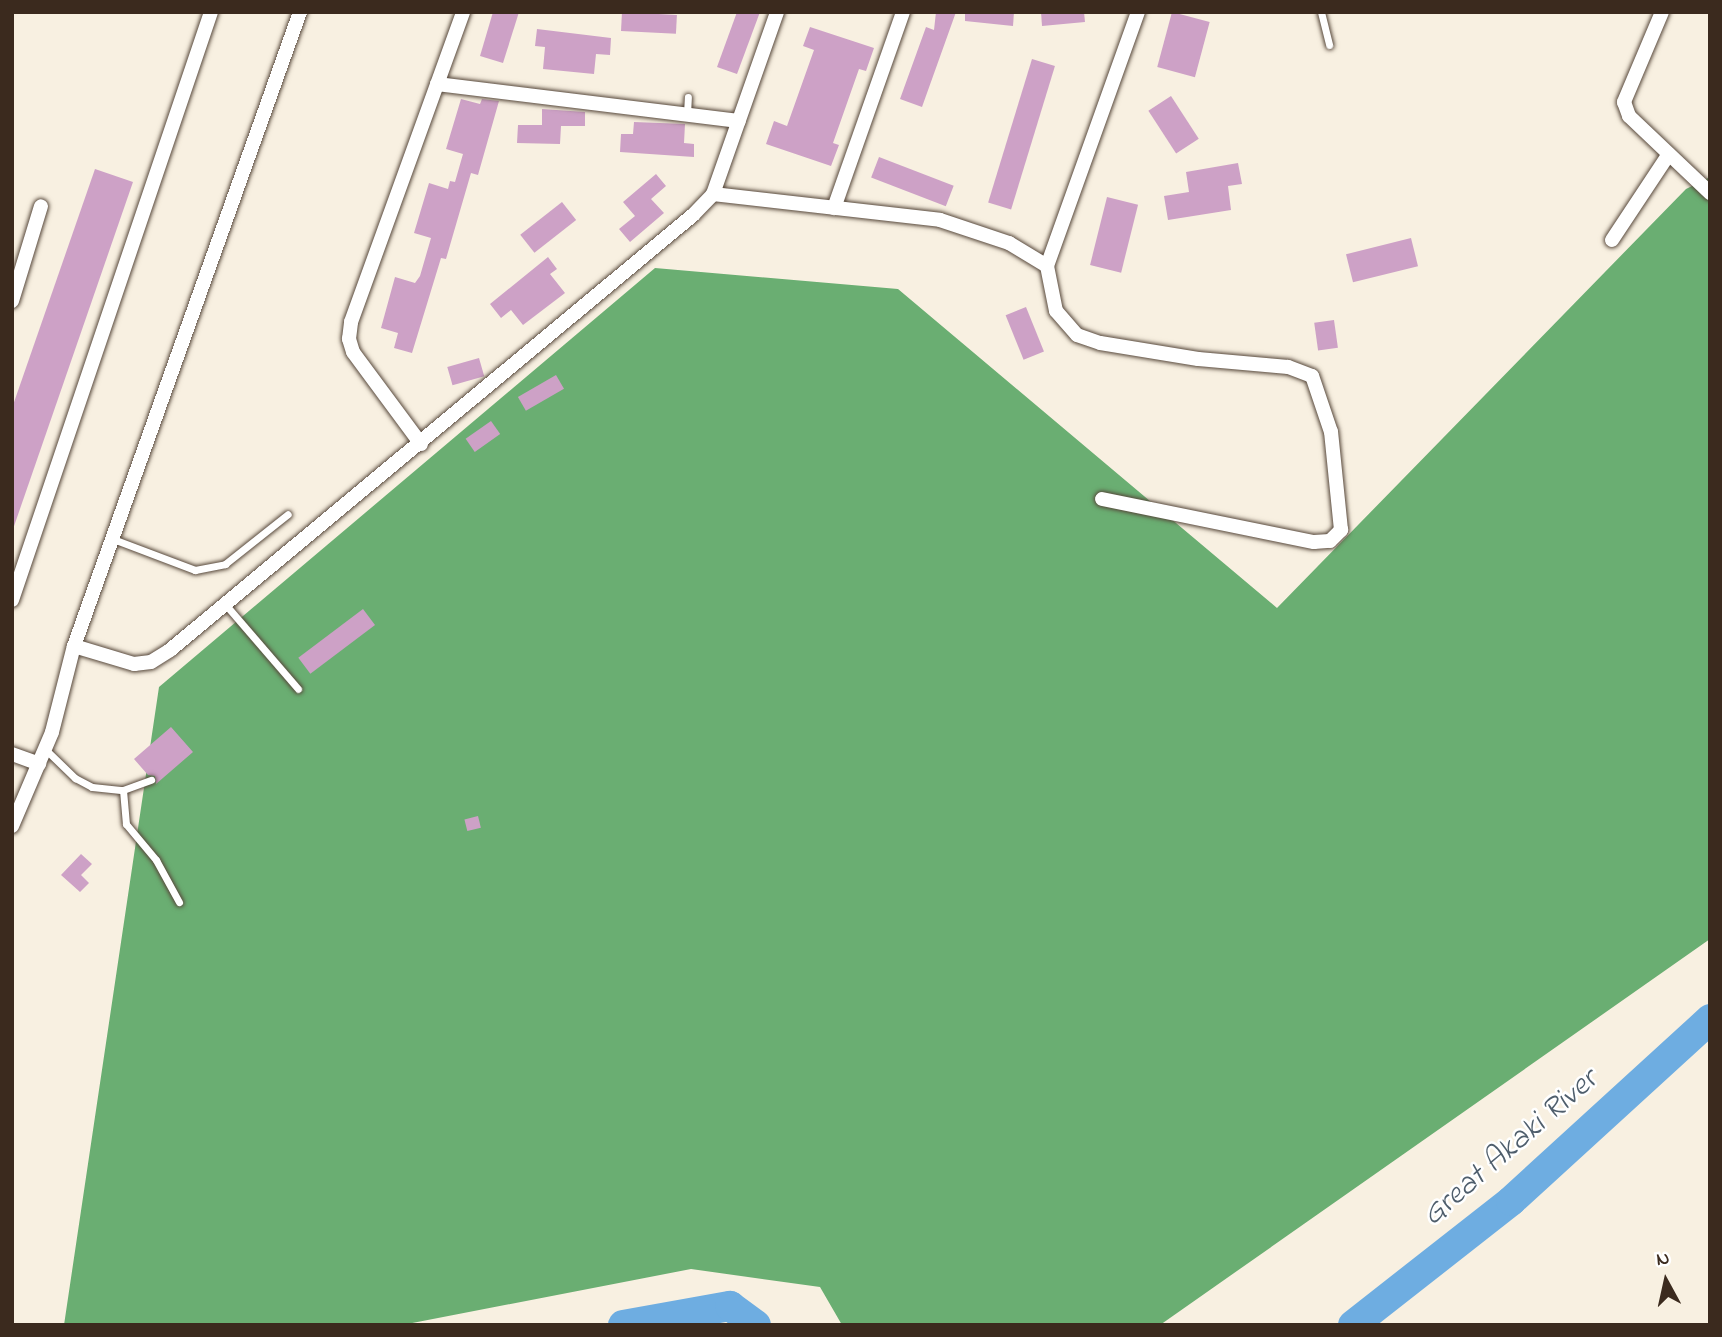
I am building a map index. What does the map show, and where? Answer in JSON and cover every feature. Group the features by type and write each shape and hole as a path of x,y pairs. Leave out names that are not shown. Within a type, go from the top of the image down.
{"street":[{"path":"12,600 211,12"},
{"path":"12,826 18,799 45,749 74,646 300,12"},
{"path":"421,444 353,352 349,340 351,322 463,12"},
{"path":"74,646 134,664 151,662 421,444 713,194 777,12"},
{"path":"834,208 903,12"},
{"path":"1102,499 1287,538 1330,541 1341,530 1331,432 1312,376 1287,367 1198,359 1077,335 1056,311 1046,266 1084,143 1138,12"},
{"path":"1662,12 1624,102 1629,117 1710,193"},
{"path":"437,84 739,121"},
{"path":"1612,240 1669,155"},
{"path":"713,194 940,220 976,229 1046,266"},
{"path":"12,301 41,206"},
{"path":"12,754 39,764"}],"lane":[{"path":"1321,12 1329,45"},
{"path":"687,115 688,97"},
{"path":"113,539 195,570 225,564 288,514"},
{"path":"225,604 298,689"},
{"path":"45,749 75,778 92,787 123,790 151,780"},
{"path":"123,790 126,824 156,860 179,902"}],"green space":[{"path":"1710,177 1710,939 1160,1325 842,1325 820,1287 691,1269 402,1325 64,1325 159,687 655,268 898,289 1277,608 1686,189"}],"building":[{"path":"493,12 519,12 503,63 480,56"},
{"path":"622,12 677,15 676,34 621,31"},
{"path":"737,12 760,12 737,74 717,67"},
{"path":"936,12 956,12 922,107 900,99 926,27 934,30"},
{"path":"965,12 1014,12 1013,26 965,21"},
{"path":"1041,12 1084,12 1085,22 1042,26"},
{"path":"1172,12 1210,22 1195,77 1157,67"},
{"path":"810,27 874,48 866,71 859,69 833,143 839,145 831,166 766,144 774,121 787,126 814,50 803,46"},
{"path":"537,29 611,38 610,55 596,54 594,74 543,69 545,47 535,46"},
{"path":"1032,59 1055,66 1011,209 988,202"},
{"path":"1171,96 1199,139 1176,153 1148,111"},
{"path":"461,99 480,104 482,99 499,101 478,175 471,173 446,259 441,258 412,353 394,348 398,333 381,328 395,277 415,283 420,276 431,238 414,233 429,183 448,189 450,181 455,182 463,154 446,149"},
{"path":"542,109 585,112 585,126 561,126 560,144 517,143 518,125 542,125"},
{"path":"634,122 685,124 684,143 694,144 694,157 620,152 621,134 633,134"},
{"path":"879,157 954,186 946,206 871,178"},
{"path":"1238,163 1242,184 1228,186 1231,210 1168,220 1164,196 1189,192 1186,172"},
{"path":"95,169 133,182 12,532 12,408"},
{"path":"656,174 666,186 651,199 664,213 630,242 619,229 635,216 623,202"},
{"path":"1107,197 1138,205 1121,273 1090,265"},
{"path":"562,202 576,220 534,253 520,235"},
{"path":"1411,238 1418,266 1353,282 1346,254"},
{"path":"548,257 557,269 550,274 565,293 523,325 511,310 501,318 490,304"},
{"path":"1026,307 1044,352 1024,360 1006,315"},
{"path":"1334,320 1338,348 1318,351 1314,323"},
{"path":"479,358 484,376 453,385 447,367"},
{"path":"556,375 564,389 526,411 518,397"},
{"path":"491,421 500,434 475,452 466,439"},
{"path":"363,609 375,625 310,674 298,658"},
{"path":"171,727 193,752 156,784 155,776 148,775 134,759"},
{"path":"478,816 481,828 467,831 464,819"},
{"path":"81,854 92,864 81,875 89,883 80,892 61,875"}],"waterway":[{"name":"Great Akaki River","path":"1353,1325 1511,1201 1710,1019"},
{"name":"Great Akaki River","path":"623,1325 730,1306 756,1325"}]}
